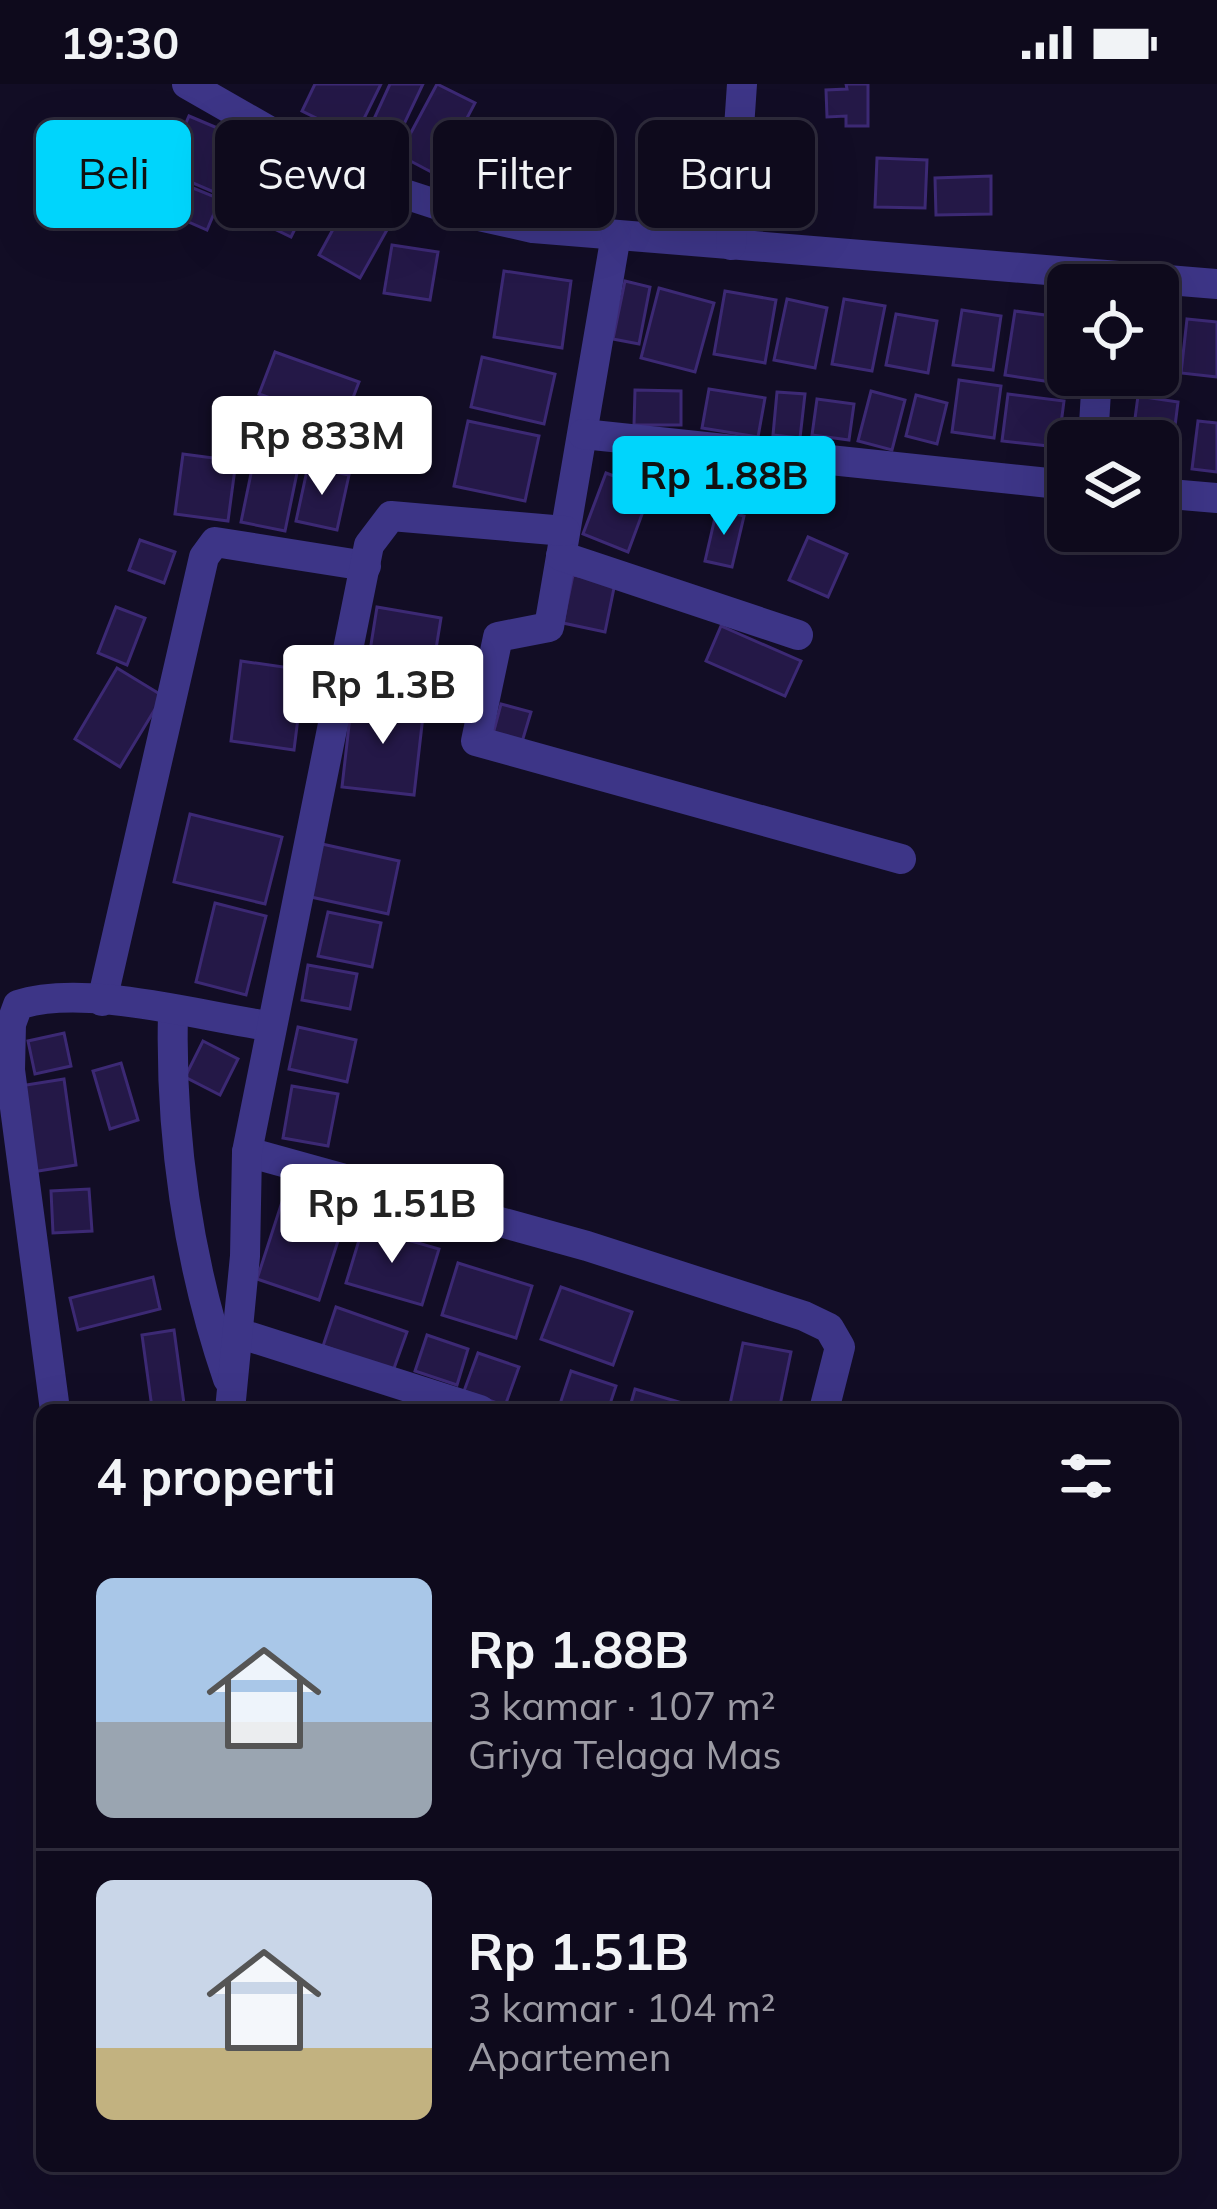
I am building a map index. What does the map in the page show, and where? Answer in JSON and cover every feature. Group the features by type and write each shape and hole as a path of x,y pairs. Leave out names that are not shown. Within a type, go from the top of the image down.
{"street":[{"path":"187,84 346,175 514,224 1047,275"},
{"path":"731,245 742,84"},
{"path":"616,235 549,627 498,637 476,741 901,860"},
{"path":"1179,283 1217,284"},
{"path":"583,434 1047,483"},
{"path":"1179,495 1217,498"},
{"path":"230,1397 247,1152 369,545 391,516 563,544 798,635"},
{"path":"102,1001 204,557 215,542 366,566"},
{"path":"54,1404 22,1190 11,1024 18,1006 40,998 102,1001 269,1026"},
{"path":"173,1013 171,1102 210,1325 230,1397"},
{"path":"247,1152 587,1246 804,1316 829,1328 840,1347 826,1404"},
{"path":"238,1333 461,1404"}],"building":[{"path":"315,84 381,84 363,120 320,120 302,111"},
{"path":"390,84 423,84 406,120 373,120"},
{"path":"437,84 475,103 466,120 433,120 433,173 409,160 409,136"},
{"path":"846,84 868,84 868,126 846,126 846,116 827,117 826,90 847,89"},
{"path":"189,116 215,127 215,193 191,182 191,120"},
{"path":"877,158 927,160 925,208 875,207"},
{"path":"991,176 991,214 936,215 935,178"},
{"path":"191,187 215,197 207,230 191,223"},
{"path":"272,228 295,228 291,237"},
{"path":"334,228 388,228 360,278 319,255"},
{"path":"392,245 438,252 430,300 384,293"},
{"path":"504,271 571,281 562,348 494,337"},
{"path":"625,281 650,287 639,344 613,339"},
{"path":"659,288 714,303 695,372 641,358"},
{"path":"725,291 776,300 765,363 714,354"},
{"path":"787,299 827,308 815,368 774,360"},
{"path":"844,299 885,306 872,371 832,364"},
{"path":"962,310 1001,316 993,370 953,365"},
{"path":"1015,311 1047,315 1047,381 1005,375"},
{"path":"896,314 937,321 928,373 886,365"},
{"path":"1187,319 1217,322 1217,377 1181,373"},
{"path":"275,352 359,382 343,424 259,394"},
{"path":"482,357 555,374 544,424 471,407"},
{"path":"959,380 1001,386 994,438 952,432"},
{"path":"709,389 765,398 758,437 702,428"},
{"path":"635,390 681,391 681,425 634,425"},
{"path":"871,391 905,400 892,450 858,441"},
{"path":"777,392 805,394 800,438 773,435"},
{"path":"1008,394 1064,401 1062,420 1047,420 1047,446 1002,441"},
{"path":"916,395 947,403 937,444 906,436"},
{"path":"1138,396 1178,402 1176,420 1135,420"},
{"path":"817,399 854,404 849,440 812,435"},
{"path":"468,421 539,436 525,501 454,486"},
{"path":"1198,421 1217,423 1217,472 1192,469"},
{"path":"183,454 236,461 228,521 175,514"},
{"path":"253,464 297,473 285,531 241,522"},
{"path":"308,466 349,475 337,530 296,521"},
{"path":"606,473 651,490 628,552 583,534"},
{"path":"717,509 744,516 732,567 705,561"},
{"path":"808,537 847,554 828,597 789,580"},
{"path":"140,540 175,552 164,583 129,570"},
{"path":"573,575 615,583 605,632 563,623"},
{"path":"116,607 145,618 127,665 98,653"},
{"path":"377,607 441,618 430,686 366,676"},
{"path":"721,626 801,661 785,696 706,661"},
{"path":"241,661 304,670 294,750 231,741"},
{"path":"117,668 163,696 120,767 75,739"},
{"path":"352,699 424,707 414,795 342,787"},
{"path":"501,704 531,712 522,742 493,734"},
{"path":"190,814 282,837 265,904 174,882"},
{"path":"322,844 399,861 388,914 311,897"},
{"path":"215,903 266,916 246,995 196,982"},
{"path":"328,912 381,923 372,967 318,956"},
{"path":"308,965 357,974 350,1009 302,1000"},
{"path":"298,1027 356,1040 347,1082 289,1069"},
{"path":"64,1033 71,1066 35,1074 28,1041"},
{"path":"203,1041 238,1059 220,1095 185,1077"},
{"path":"121,1063 138,1120 110,1129 93,1071"},
{"path":"64,1079 76,1165 32,1172 20,1086"},
{"path":"292,1086 338,1094 328,1146 283,1138"},
{"path":"89,1189 92,1231 53,1233 51,1191"},
{"path":"284,1196 346,1216 319,1300 257,1279"},
{"path":"363,1227 439,1249 422,1305 346,1283"},
{"path":"458,1263 532,1286 516,1338 442,1315"},
{"path":"153,1277 160,1309 78,1330 70,1298"},
{"path":"561,1287 632,1312 613,1365 541,1339"},
{"path":"336,1307 407,1332 393,1371 323,1346"},
{"path":"174,1330 184,1404 151,1404 142,1335"},
{"path":"427,1335 468,1349 457,1385 415,1371"},
{"path":"743,1343 791,1352 780,1404 730,1404"},
{"path":"478,1353 519,1367 506,1404 464,1391"},
{"path":"571,1371 616,1386 610,1404 560,1404"},
{"path":"635,1389 686,1404 631,1404"}]}
